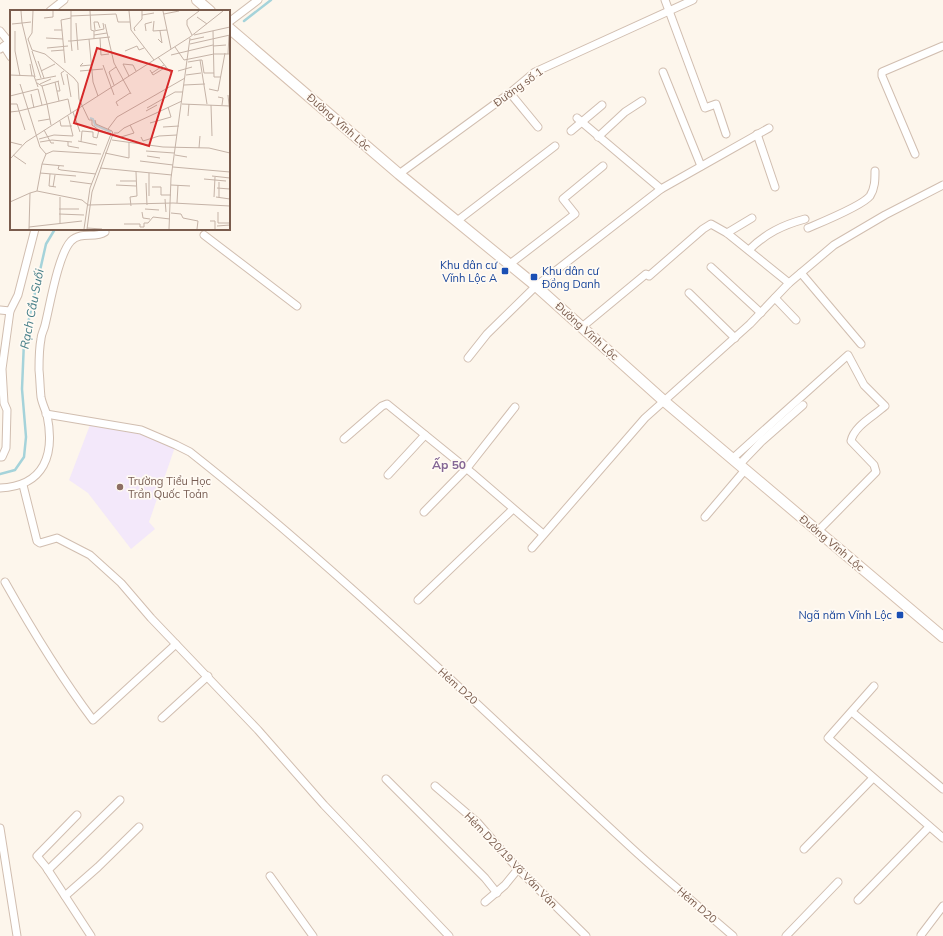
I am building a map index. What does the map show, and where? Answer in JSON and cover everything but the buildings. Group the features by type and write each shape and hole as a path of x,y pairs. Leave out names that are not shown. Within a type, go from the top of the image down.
{"main road":[{"path":"197,0 209,10"},
{"name":"Đường Vĩnh Lộc","path":"230,29 398,174 536,286 664,401 943,637"}],"street":[{"path":"51,10 64,0"},
{"path":"230,21 258,0"},
{"path":"665,0 705,108 716,104 726,134"},
{"name":"Đường số 1","path":"398,174 510,93 535,72 693,0"},
{"path":"0,31 10,54"},
{"path":"915,154 882,76 882,72 943,46"},
{"path":"664,72 701,166"},
{"path":"510,93 538,127"},
{"path":"598,137 626,112 642,101"},
{"path":"571,131 579,120 602,105"},
{"path":"579,120 661,189"},
{"path":"468,358 487,334 536,286 661,189 769,128"},
{"path":"757,134 775,187"},
{"path":"457,221 555,146"},
{"path":"510,264 575,214 563,199 603,166"},
{"path":"808,228 862,203 870,196 874,186 875,171"},
{"path":"532,548 645,418 735,338 789,283 834,245 885,215 943,185"},
{"path":"727,233 752,218"},
{"path":"749,250 758,240 775,229 805,219"},
{"path":"582,327 646,274 649,276 703,229 711,224 727,233 789,283"},
{"path":"0,458 2,457 6,448 9,409 4,403 2,369 10,311 18,295 35,230"},
{"path":"0,488 23,485 38,473 46,459 50,440 46,414 40,402 39,368 41,339 63,256 70,242 74,238 80,236 101,235 105,232"},
{"path":"204,235 297,306"},
{"path":"711,267 761,313"},
{"path":"801,273 860,344"},
{"path":"689,293 735,338"},
{"path":"775,298 796,320"},
{"path":"0,310 10,311"},
{"path":"705,517 739,464 848,355 864,385 885,406 857,428 851,441 852,444 874,465 876,472 818,532"},
{"path":"344,439 382,406 387,404 467,468 543,534"},
{"path":"739,464 762,441 803,405"},
{"path":"424,512 467,468 515,407"},
{"name":"Hẻm D20","path":"46,414 141,430 190,452 314,554 511,734 624,841 733,936"},
{"path":"388,475 425,435"},
{"path":"23,485 37,542 40,543 55,537 90,555 121,584 176,644 208,676 324,805 448,936"},
{"path":"418,600 513,509"},
{"path":"5,582 28,624 68,687 93,720 176,644"},
{"path":"162,718 208,676"},
{"path":"874,686 828,738 943,838"},
{"path":"852,712 943,789"},
{"path":"804,849 873,778"},
{"path":"386,779 485,878 496,892"},
{"name":"Hẻm D20/19 Võ Văn Vân","path":"435,786 478,823 518,870 584,933"},
{"path":"48,870 120,800"},
{"path":"77,815 37,856 92,936"},
{"path":"65,896 98,867 139,827"},
{"path":"858,900 929,827"},
{"path":"0,828 17,936"},
{"path":"485,902 518,870"},
{"path":"270,876 313,936"},
{"path":"786,936 838,882"},
{"path":"921,934 943,906"},
{"path":"575,936 584,933"}],"shaded area":[{"name":"Trường Tiểu Học Trần Quốc Toản","path":"90,425 140,433 175,447 149,522 155,529 131,549 88,493 69,480"}],"waterway":[{"name":"Rạch Cầu Suối","path":"244,21 271,0"},
{"name":"Rạch Cầu Suối","path":"0,474 15,470 24,457 26,437 22,389 24,341 46,244 54,230"}],"place":[{"name":"Khu dân cư Vĩnh Lộc A","path":"505,271"},
{"name":"Khu dân cư Đồng Danh","path":"534,277"},
{"name":"Trường Tiểu Học Trần Quốc Toản","path":"120,487"},
{"name":"Ngã năm Vĩnh Lộc","path":"900,615"}],"district":[{"name":"Ấp 50","path":"449,465"}]}
